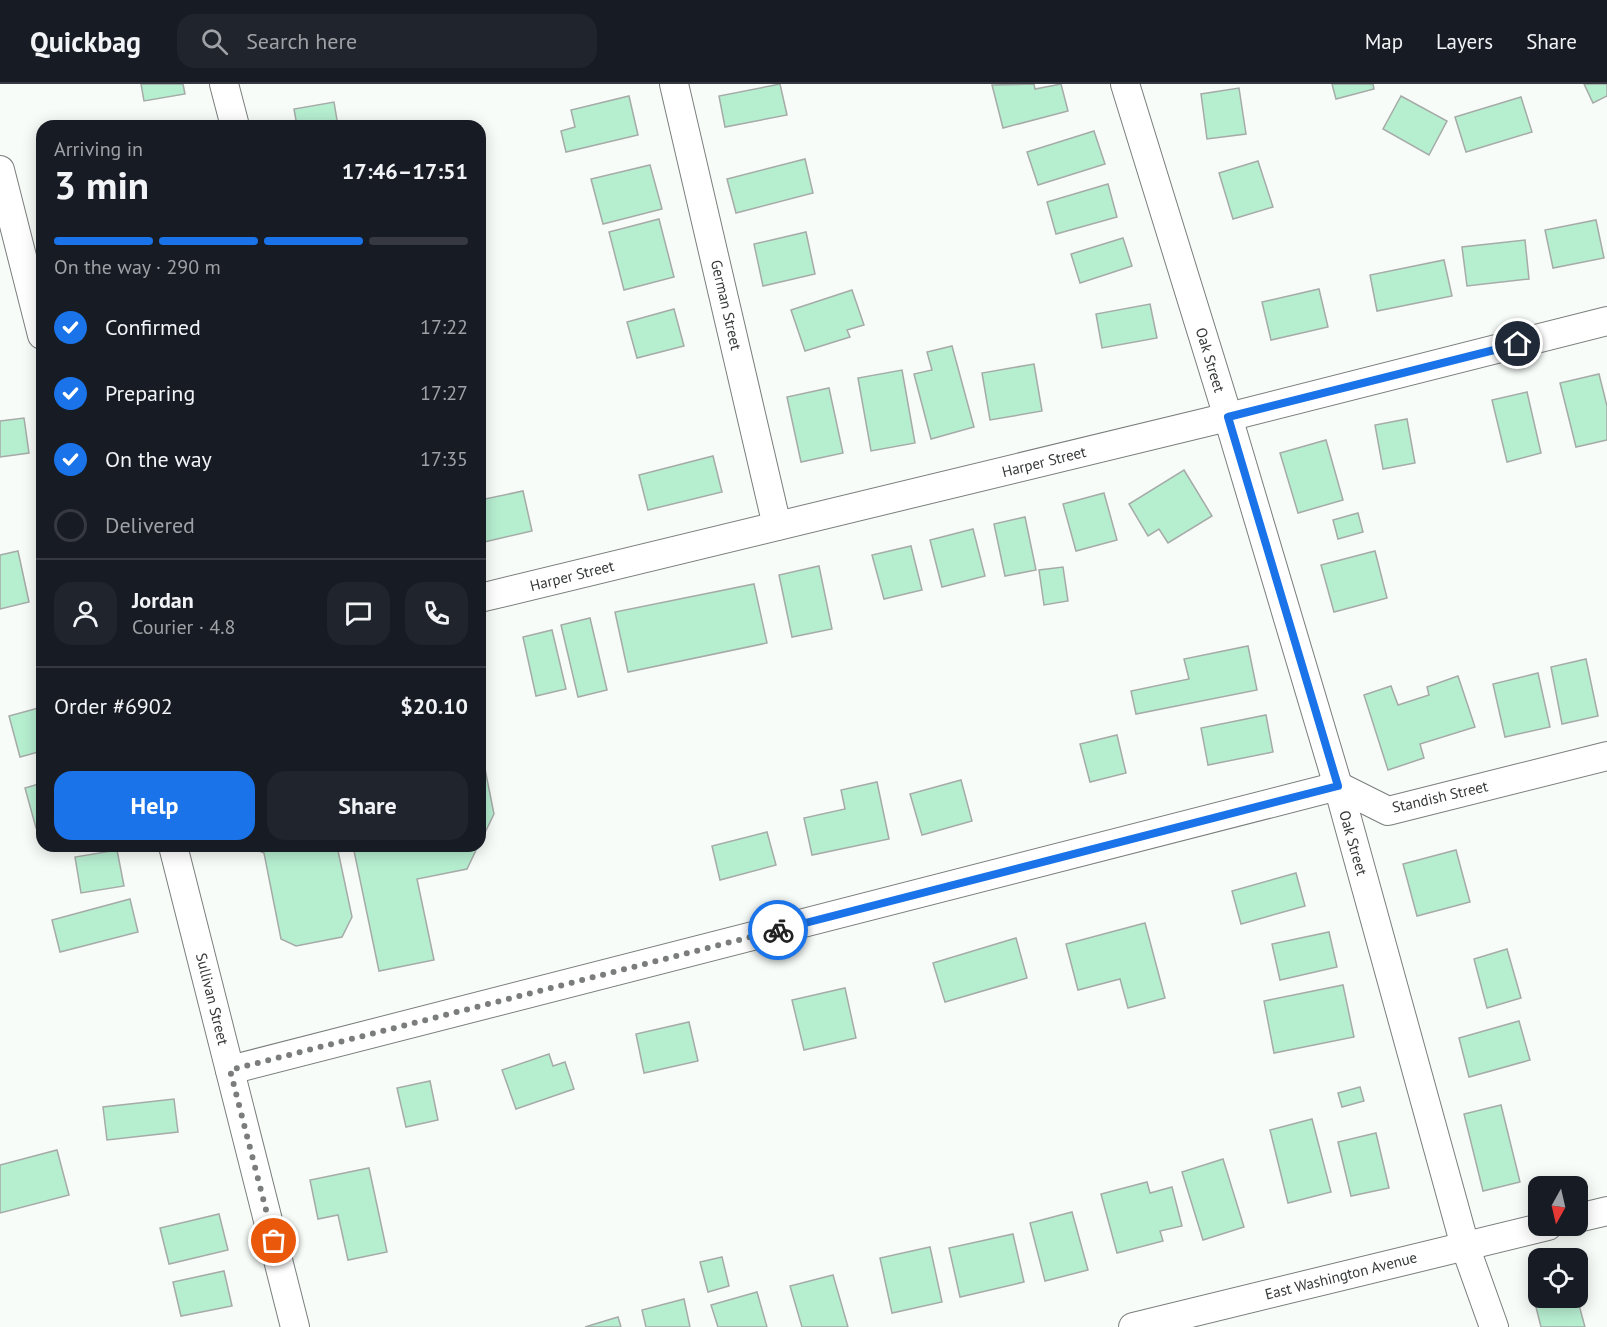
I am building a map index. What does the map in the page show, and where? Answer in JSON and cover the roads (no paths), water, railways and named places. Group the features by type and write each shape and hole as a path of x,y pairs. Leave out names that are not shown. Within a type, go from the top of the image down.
{"street":[{"path":"224,84 233,120"},
{"name":"German Street","path":"674,84 777,526"},
{"name":"Oak Street","path":"1125,84 1228,417 1338,786 1465,1246 1494,1327"},
{"path":"0,170 35,280"},
{"name":"Harper Street","path":"486,597 1228,417 1607,321"},
{"name":"Standish Street","path":"1338,786 1388,810 1607,756"},
{"path":"230,1070 1338,786"},
{"name":"Sullivan Street","path":"175,852 296,1327"},
{"path":"1588,1216 1607,1211"},
{"name":"East Washington Avenue","path":"1134,1327 1528,1231"}]}
